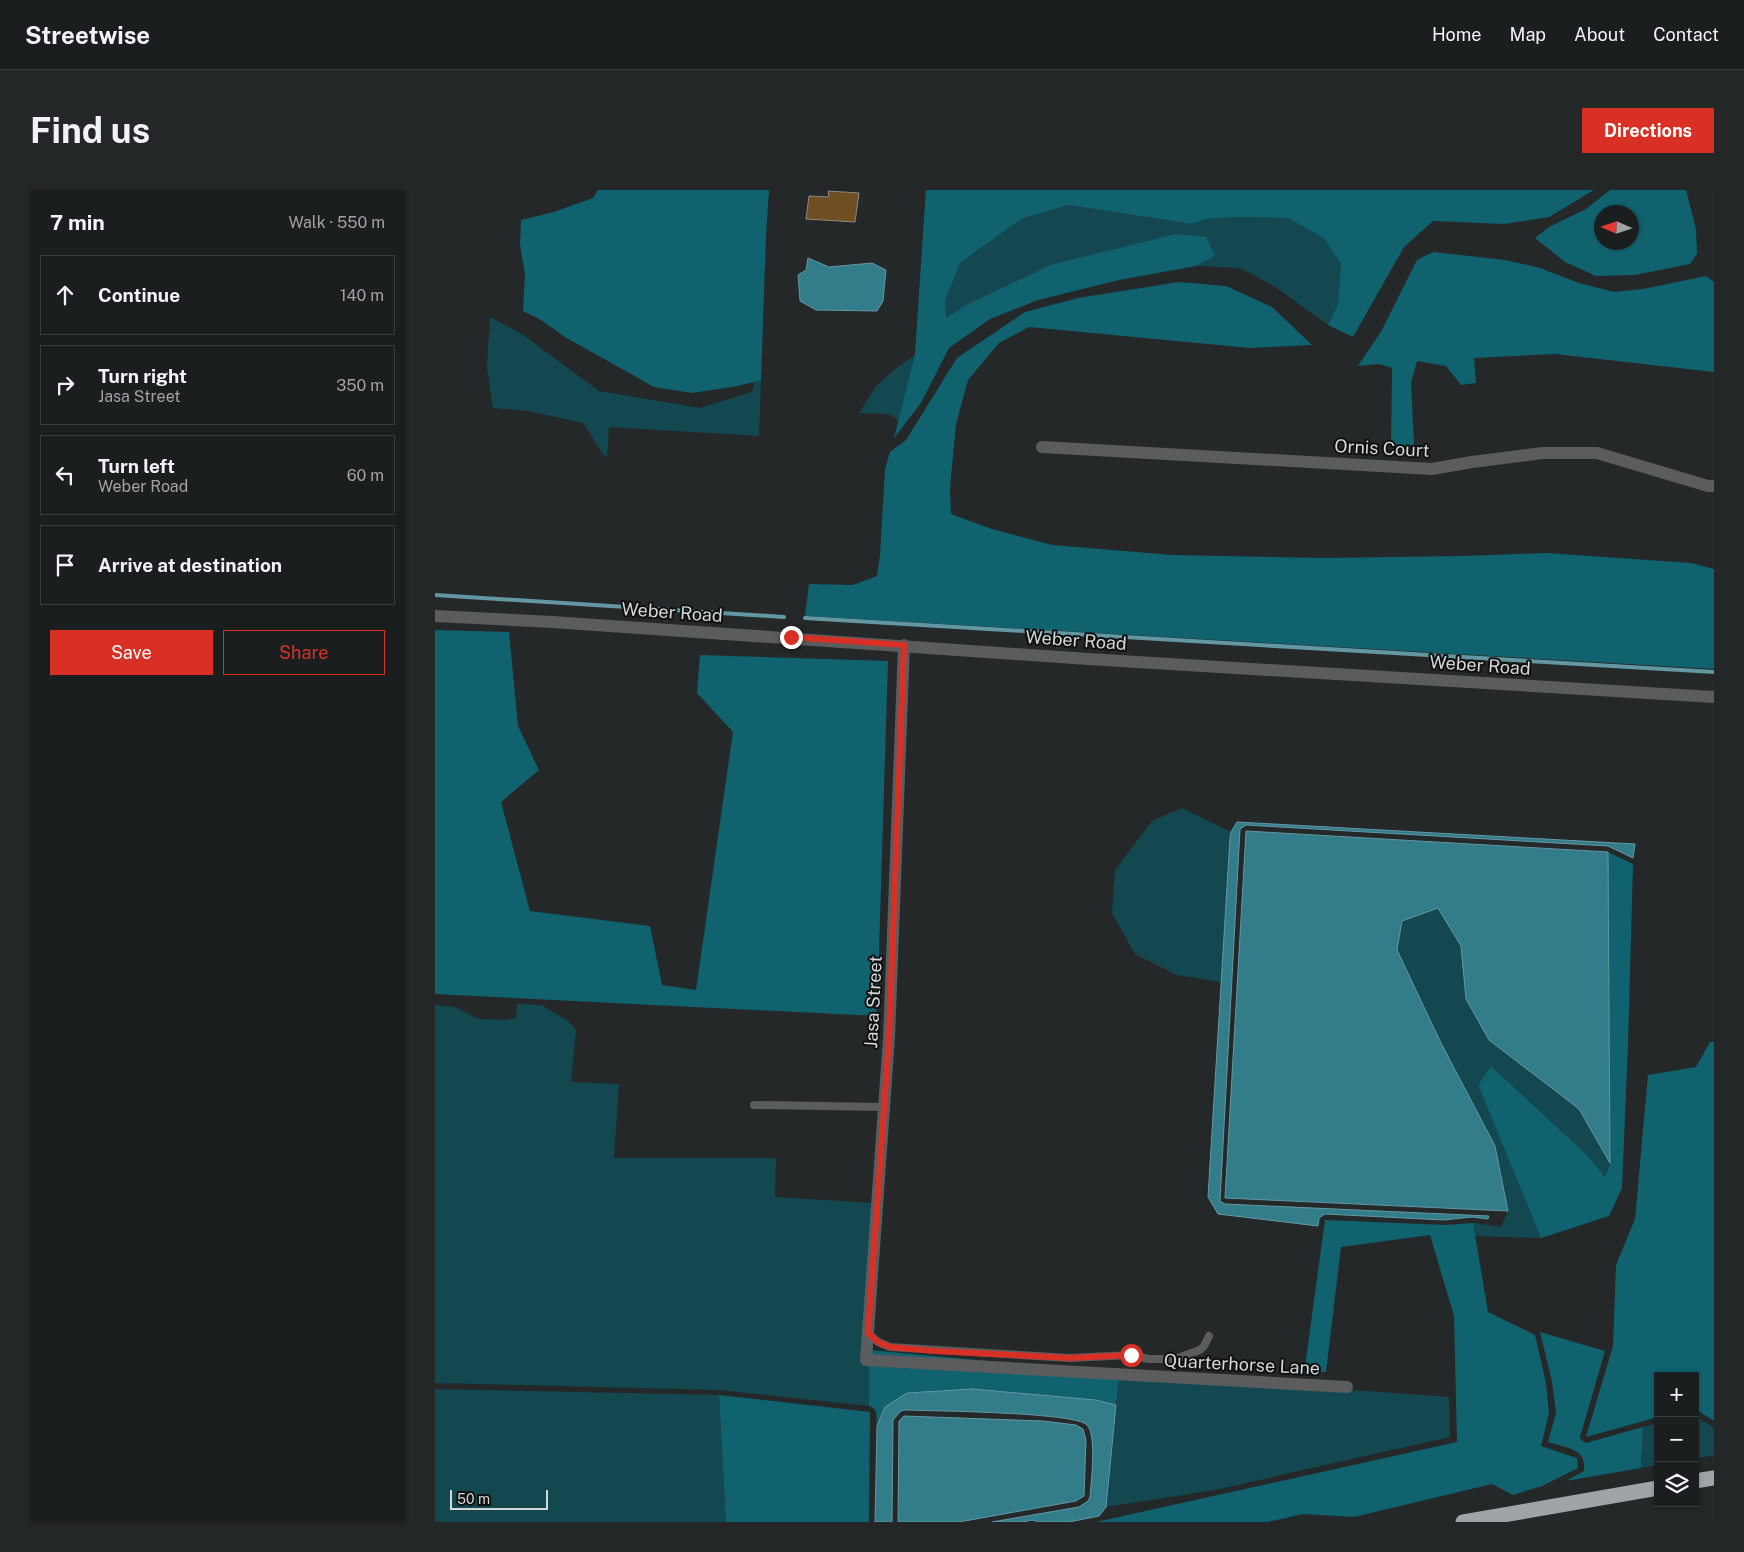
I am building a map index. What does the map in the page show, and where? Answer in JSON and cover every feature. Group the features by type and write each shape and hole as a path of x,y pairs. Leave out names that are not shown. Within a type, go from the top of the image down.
{"highway":[{"path":"1699,1480 1714,1478"},
{"path":"1463,1522 1654,1489"}],"street":[{"name":"Ornis Court","path":"1042,446 1432,469 1543,453 1597,453 1708,486 1714,486"},
{"name":"Weber Road","path":"435,616 1714,697"},
{"name":"Jasa Street","path":"866,1360 889,1038 904,645"},
{"name":"Quarterhorse Lane","path":"866,1360 1347,1387"}],"lane":[{"path":"754,1105 884,1106"},
{"path":"868,1333 878,1342 890,1347 1070,1358 1131,1355 1149,1359 1175,1359 1200,1350 1205,1346 1209,1336"}],"shaded area":[{"path":"598,190 769,190 761,380 738,386 692,393 654,387 523,311 525,275 520,245 521,220 554,212 593,198"},
{"path":"926,190 929,319 899,421 888,414 859,413 876,386 915,355"},
{"path":"926,190 1594,190 1549,217 1504,224 1433,221 1404,247 1353,337 1328,325 1338,304 1341,264 1324,238 1288,218 1238,217 1206,219 1192,224 1068,205 1021,219 960,263 945,301 946,318 966,305 1051,265 1176,234 1206,237 1215,256 1196,266 1119,280 1038,300 990,319 949,348 921,403 894,438 915,355"},
{"path":"1610,190 1686,190 1696,229 1697,254 1690,264 1635,275 1596,276 1565,262 1535,238 1549,227 1586,209"},
{"path":"1067,205 1192,224 1206,219 1238,217 1288,218 1325,238 1341,264 1338,304 1328,325 1274,286 1240,268 1196,266 1215,256 966,305 946,319 945,301 960,263 1021,219"},
{"path":"1433,252 1505,260 1540,268 1579,283 1614,292 1643,289 1706,276 1714,282 1714,372 1555,354 1474,358 1476,383 1461,385 1446,366 1417,361 1411,382 1414,445 1391,448 1392,368 1379,364 1358,366 1382,330 1417,260"},
{"path":"808,258 829,267 872,263 886,270 883,301 877,311 816,310 800,301 798,275 806,270"},
{"path":"1179,282 1226,286 1272,307 1312,345 1250,348 1029,327 999,343 968,380 956,424 950,488 951,514 992,529 1052,545 1172,555 1325,558 1547,553 1691,563 1714,569 1714,669 805,616 809,584 853,585 877,576 885,469 890,452 906,440 957,358 1025,312 1078,298"},
{"path":"490,317 522,334 599,391 700,408 751,392 754,382 761,380 759,436 609,427 607,457 603,454 583,423 528,411 493,408 487,368"},
{"path":"435,630 509,632 518,726 539,770 501,802 530,911 650,926 662,985 696,990 733,732 697,693 700,655 888,661 877,1016 435,994"},
{"path":"1182,808 1231,832 1221,982 1177,975 1135,954 1112,913 1115,870 1152,821"},
{"path":"1237,822 1635,844 1633,858 1608,846 1246,825 1240,829 1220,1201 1225,1204 1489,1216 1488,1219 1472,1217 1444,1220 1325,1214 1319,1218 1318,1226 1218,1214 1208,1197 1230,838"},
{"path":"1246,831 1608,852 1610,1163 1579,1109 1489,1040 1466,999 1461,946 1438,908 1402,921 1397,950 1441,1043 1495,1146 1508,1211 1225,1198"},
{"path":"1608,852 1633,864 1622,1188 1609,1216 1541,1238 1478,1085 1491,1066 1587,1155 1605,1177 1610,1163"},
{"path":"1438,908 1461,946 1466,999 1538,1078 1579,1109 1610,1163 1604,1178 1587,1155 1491,1066 1478,1085 1541,1238 1473,1236 1473,1223 1501,1227 1508,1211 1495,1146 1441,1043 1397,950 1402,921"},
{"path":"517,1004 542,1005 568,1021 576,1030 571,1082 619,1084 614,1158 776,1158 775,1197 873,1203 869,1406 720,1390 435,1383 435,1005 454,1007 478,1019 503,1020 516,1018"},
{"path":"1710,1042 1714,1042 1714,1421 1699,1412 1699,1372 1654,1372 1654,1418 1586,1437 1613,1346 1616,1265 1635,1219 1648,1075 1696,1067"},
{"path":"1325,1220 1445,1225 1473,1223 1488,1312 1535,1335 1546,1383 1549,1413 1541,1446 1577,1458 1578,1468 1542,1486 1513,1495 1492,1484 1354,1517 1303,1514 1268,1522 1096,1522 1457,1442 1454,1316 1430,1235 1341,1247 1326,1372 1304,1374"},
{"path":"1540,1332 1605,1351 1580,1437 1586,1443 1643,1427 1641,1468 1566,1481 1584,1471 1584,1463 1579,1453 1574,1450 1548,1442 1556,1413 1552,1382"},
{"path":"869,1350 1120,1373 1116,1405 1096,1400 972,1389 907,1393 885,1407 877,1426 876,1411 869,1406"},
{"path":"1120,1373 1449,1397 1450,1437 1215,1490 1106,1507"},
{"path":"435,1389 719,1395 726,1522 435,1522"},
{"path":"972,1389 1096,1400 1116,1405 1106,1507 1099,1516 1069,1522 1039,1522 1032,1520 1023,1522 992,1522 1079,1507 1088,1501 1090,1497 1093,1448 1090,1430 1087,1425 1057,1417 905,1410 901,1411 893,1420 892,1522 875,1522 877,1426 885,1407 907,1393"},
{"path":"719,1395 870,1412 869,1522 726,1522"},
{"path":"904,1416 1043,1421 1076,1425 1083,1429 1086,1440 1084,1496 1076,1501 959,1522 898,1522 899,1421"},
{"path":"1699,1419 1714,1428 1714,1455 1699,1458"},
{"path":"1654,1424 1654,1466 1641,1468 1643,1427"}],"building":[{"path":"828,191 859,193 855,222 806,219 809,196 829,197"}],"waterway":[{"path":"435,595 784,617"},
{"path":"805,618 1714,672"}],"route":[{"path":"791,637 904,645 889,1038 868,1333 878,1342 890,1347 935,1351 1070,1358 1131,1355"}]}
